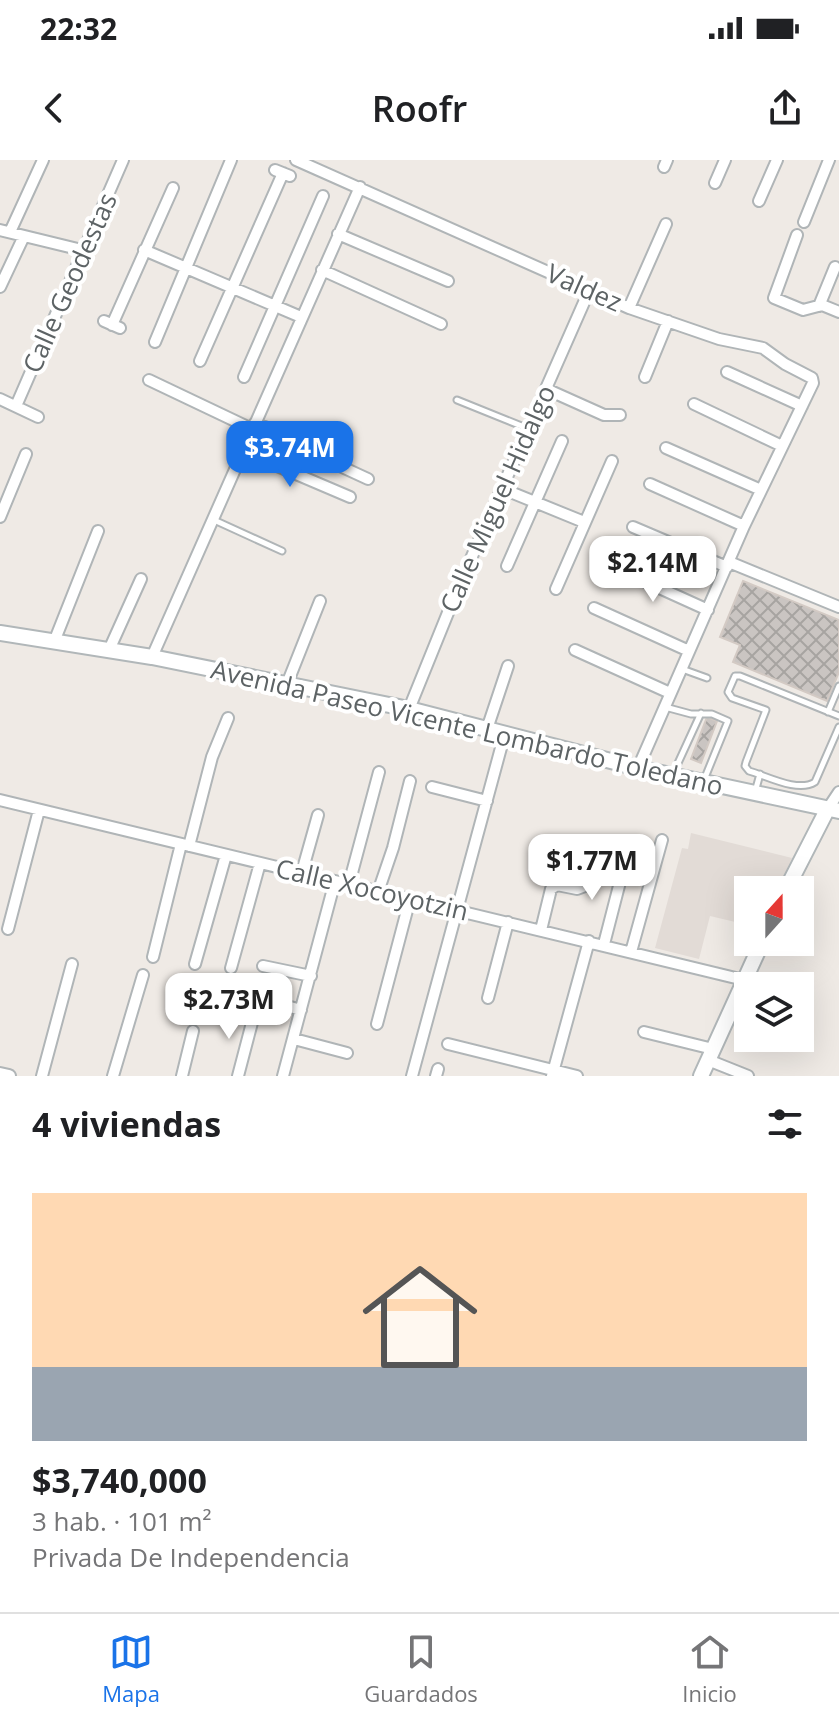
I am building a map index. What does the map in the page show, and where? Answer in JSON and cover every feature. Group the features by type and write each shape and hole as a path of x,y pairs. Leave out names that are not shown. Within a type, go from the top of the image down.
{"main road":[{"name":"Avenida Paseo Vicente Lombardo Toledano","path":"0,633 152,657 409,709 638,768 833,810"},
{"path":"794,876 833,810"},
{"path":"701,1076 734,1002"}],"street":[{"path":"43,160 5,231 86,251"},
{"name":"Calle Geodestas","path":"16,406 123,160"},
{"path":"156,342 231,160"},
{"name":"Valdez","path":"296,160 629,308 728,342 763,348 785,364 811,376 813,383 802,406"},
{"path":"715,183 725,160"},
{"path":"759,201 777,160"},
{"path":"804,222 829,160"},
{"path":"199,360 283,173"},
{"path":"152,657 360,187"},
{"path":"112,324 171,192"},
{"path":"244,377 323,196"},
{"path":"629,308 666,224"},
{"path":"338,234 448,281"},
{"path":"797,235 773,293 775,299 803,310 826,306 839,312"},
{"path":"0,287 24,236"},
{"path":"144,250 301,317"},
{"path":"819,306 835,267"},
{"path":"322,270 441,324"},
{"name":"Calle Miguel Hidalgo","path":"409,709 458,588 589,291"},
{"path":"645,377 668,321"},
{"path":"638,768 744,526 802,406 727,372"},
{"path":"149,380 254,426 306,444 329,461 368,479"},
{"path":"546,389 604,415 620,415"},
{"path":"0,399 38,417"},
{"path":"694,404 782,446"},
{"path":"507,566 562,441"},
{"path":"666,448 761,490"},
{"path":"242,451 350,497"},
{"path":"0,517 26,454"},
{"path":"556,589 612,461"},
{"path":"650,484 744,526"},
{"path":"503,489 584,522"},
{"path":"633,527 839,607"},
{"path":"54,642 98,531"},
{"path":"613,567 708,610"},
{"path":"109,650 141,579"},
{"path":"287,684 320,601"},
{"path":"594,608 689,651"},
{"path":"575,650 670,693"},
{"path":"487,729 508,666"},
{"path":"153,957 212,757 228,718"},
{"path":"412,1076 505,733"},
{"path":"349,884 379,772"},
{"path":"378,892 410,781"},
{"path":"432,787 487,801"},
{"path":"833,810 839,792"},
{"name":"Calle Xocoyotzin","path":"0,801 734,978"},
{"path":"8,929 39,810"},
{"path":"302,872 318,815"},
{"path":"631,952 662,840"},
{"path":"541,930 551,889 557,885 577,889 585,886 595,846"},
{"path":"604,944 629,847"},
{"path":"195,964 226,855"},
{"path":"231,968 260,863"},
{"path":"283,1076 335,881"},
{"path":"377,1024 410,899"},
{"path":"488,998 508,922"},
{"path":"553,1073 589,941"},
{"path":"42,1076 72,964"},
{"path":"263,966 311,976"},
{"path":"113,1076 143,975"},
{"path":"251,996 301,1010"},
{"path":"238,1076 254,1015"},
{"path":"182,1076 193,1031"},
{"path":"644,1032 711,1054 748,1076"},
{"path":"294,1039 347,1053"},
{"path":"448,1044 553,1073 577,1076"}],"lane":[{"path":"457,400 529,429"},
{"path":"213,520 282,551"},
{"path":"681,668 707,678"},
{"path":"839,716 747,677 735,676 729,695 766,710 746,762 746,770 800,786 810,786 815,782 839,727"},
{"path":"828,712 839,686"},
{"path":"664,706 727,720 729,724 703,783"},
{"path":"672,776 701,713"},
{"path":"758,795 763,775"}],"shaded area":[{"path":"691,833 792,858 784,876 734,876 734,922 710,916 699,959 655,948 682,848 688,849"}],"building":[{"path":"743,581 839,620 839,672 827,701 733,662 740,645 720,637"},
{"path":"707,717 717,721 701,763 691,759"}]}
